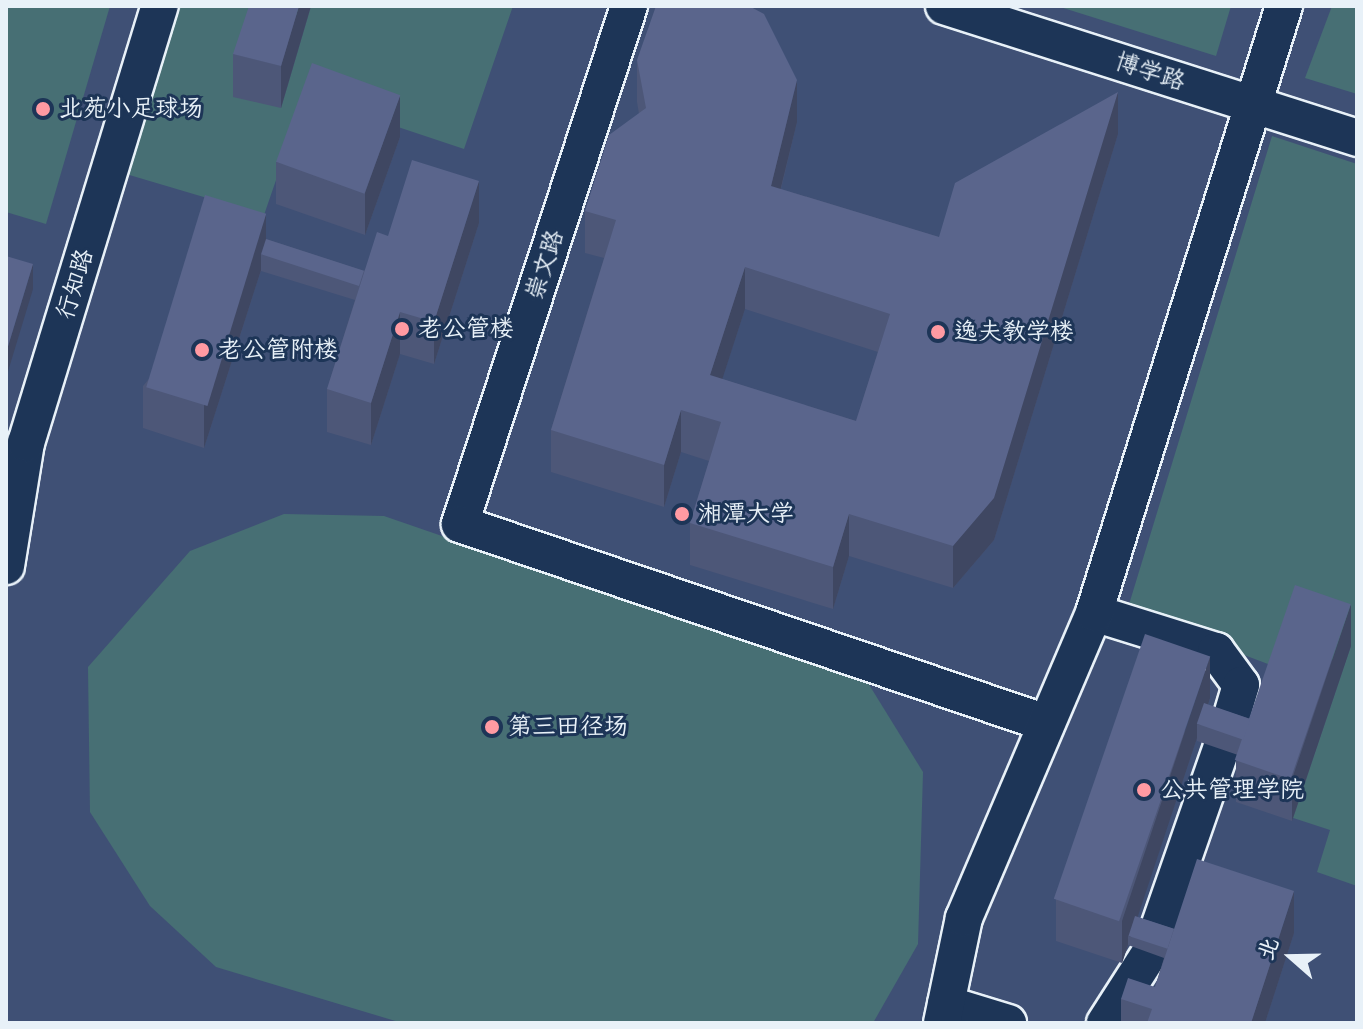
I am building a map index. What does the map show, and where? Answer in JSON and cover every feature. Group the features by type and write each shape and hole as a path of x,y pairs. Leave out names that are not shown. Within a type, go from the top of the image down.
{"street":[{"name":"行知路","path":"6,566 26,443 160,6"},
{"name":"崇文路","path":"629,6 460,524 1043,722"},
{"name":"博学路","path":"944,6 1357,138"},
{"path":"1008,1023 944,1014 964,918 1043,722 1094,613 1250,104 1284,6"},
{"path":"1094,613 1216,651 1241,685 1154,943 1105,1023"}],"shaded area":[{"name":"湘潭大学","path":"6,6 1357,6 1357,1023 6,1023"}],"green space":[{"name":"北苑小足球场","path":"6,6 110,6 46,224 6,212"},
{"path":"177,6 513,6 464,149 305,96 264,215 126,174"},
{"path":"1057,6 1231,6 1216,56"},
{"path":"1332,6 1357,6 1357,94 1305,78"},
{"path":"1272,136 1357,164 1357,886 1317,872 1330,830 1275,812 1319,683 1127,611"},
{"name":"第三田径场","path":"284,514 384,516 868,683 923,772 918,944 873,1023 402,1023 216,967 150,906 90,812 88,667 190,551"}],"building":[{"path":"249,6 299,6 281,66 233,54"},
{"name":"逸夫教学楼","path":"656,6 749,6 764,14 797,80 771,186 939,237 955,183 1118,92 994,498 953,546 849,514 833,567 690,523 721,422 681,410 664,465 551,430 616,220 585,211 609,135 646,108 637,60","holes":["745,267 890,314 856,421 710,375"]},
{"path":"312,63 400,95 364,194 276,162"},
{"name":"老公管楼","path":"412,160 479,181 434,322 400,312 371,403 327,389 377,232 388,236"},
{"name":"老公管附楼","path":"205,195 266,214 207,406 146,387"},
{"path":"266,239 364,271 359,286 261,254"},
{"path":"6,256 33,264 6,353"},
{"path":"1295,585 1351,604 1291,779 1235,760"},
{"name":"公共管理学院","path":"1145,634 1210,656 1119,921 1054,899"},
{"path":"1204,703 1250,719 1243,740 1197,724"},
{"path":"1197,859 1294,891 1251,1023 1147,1023 1152,1009 1121,999 1128,978 1155,987"},
{"path":"1135,916 1174,929 1168,949 1129,936"}],"place":[{"name":"北苑小足球场","path":"43,109"},
{"name":"老公管楼","path":"402,329"},
{"name":"逸夫教学楼","path":"938,332"},
{"name":"老公管附楼","path":"202,350"},
{"name":"湘潭大学","path":"682,514"},
{"name":"第三田径场","path":"492,727"},
{"name":"公共管理学院","path":"1144,790"}]}
